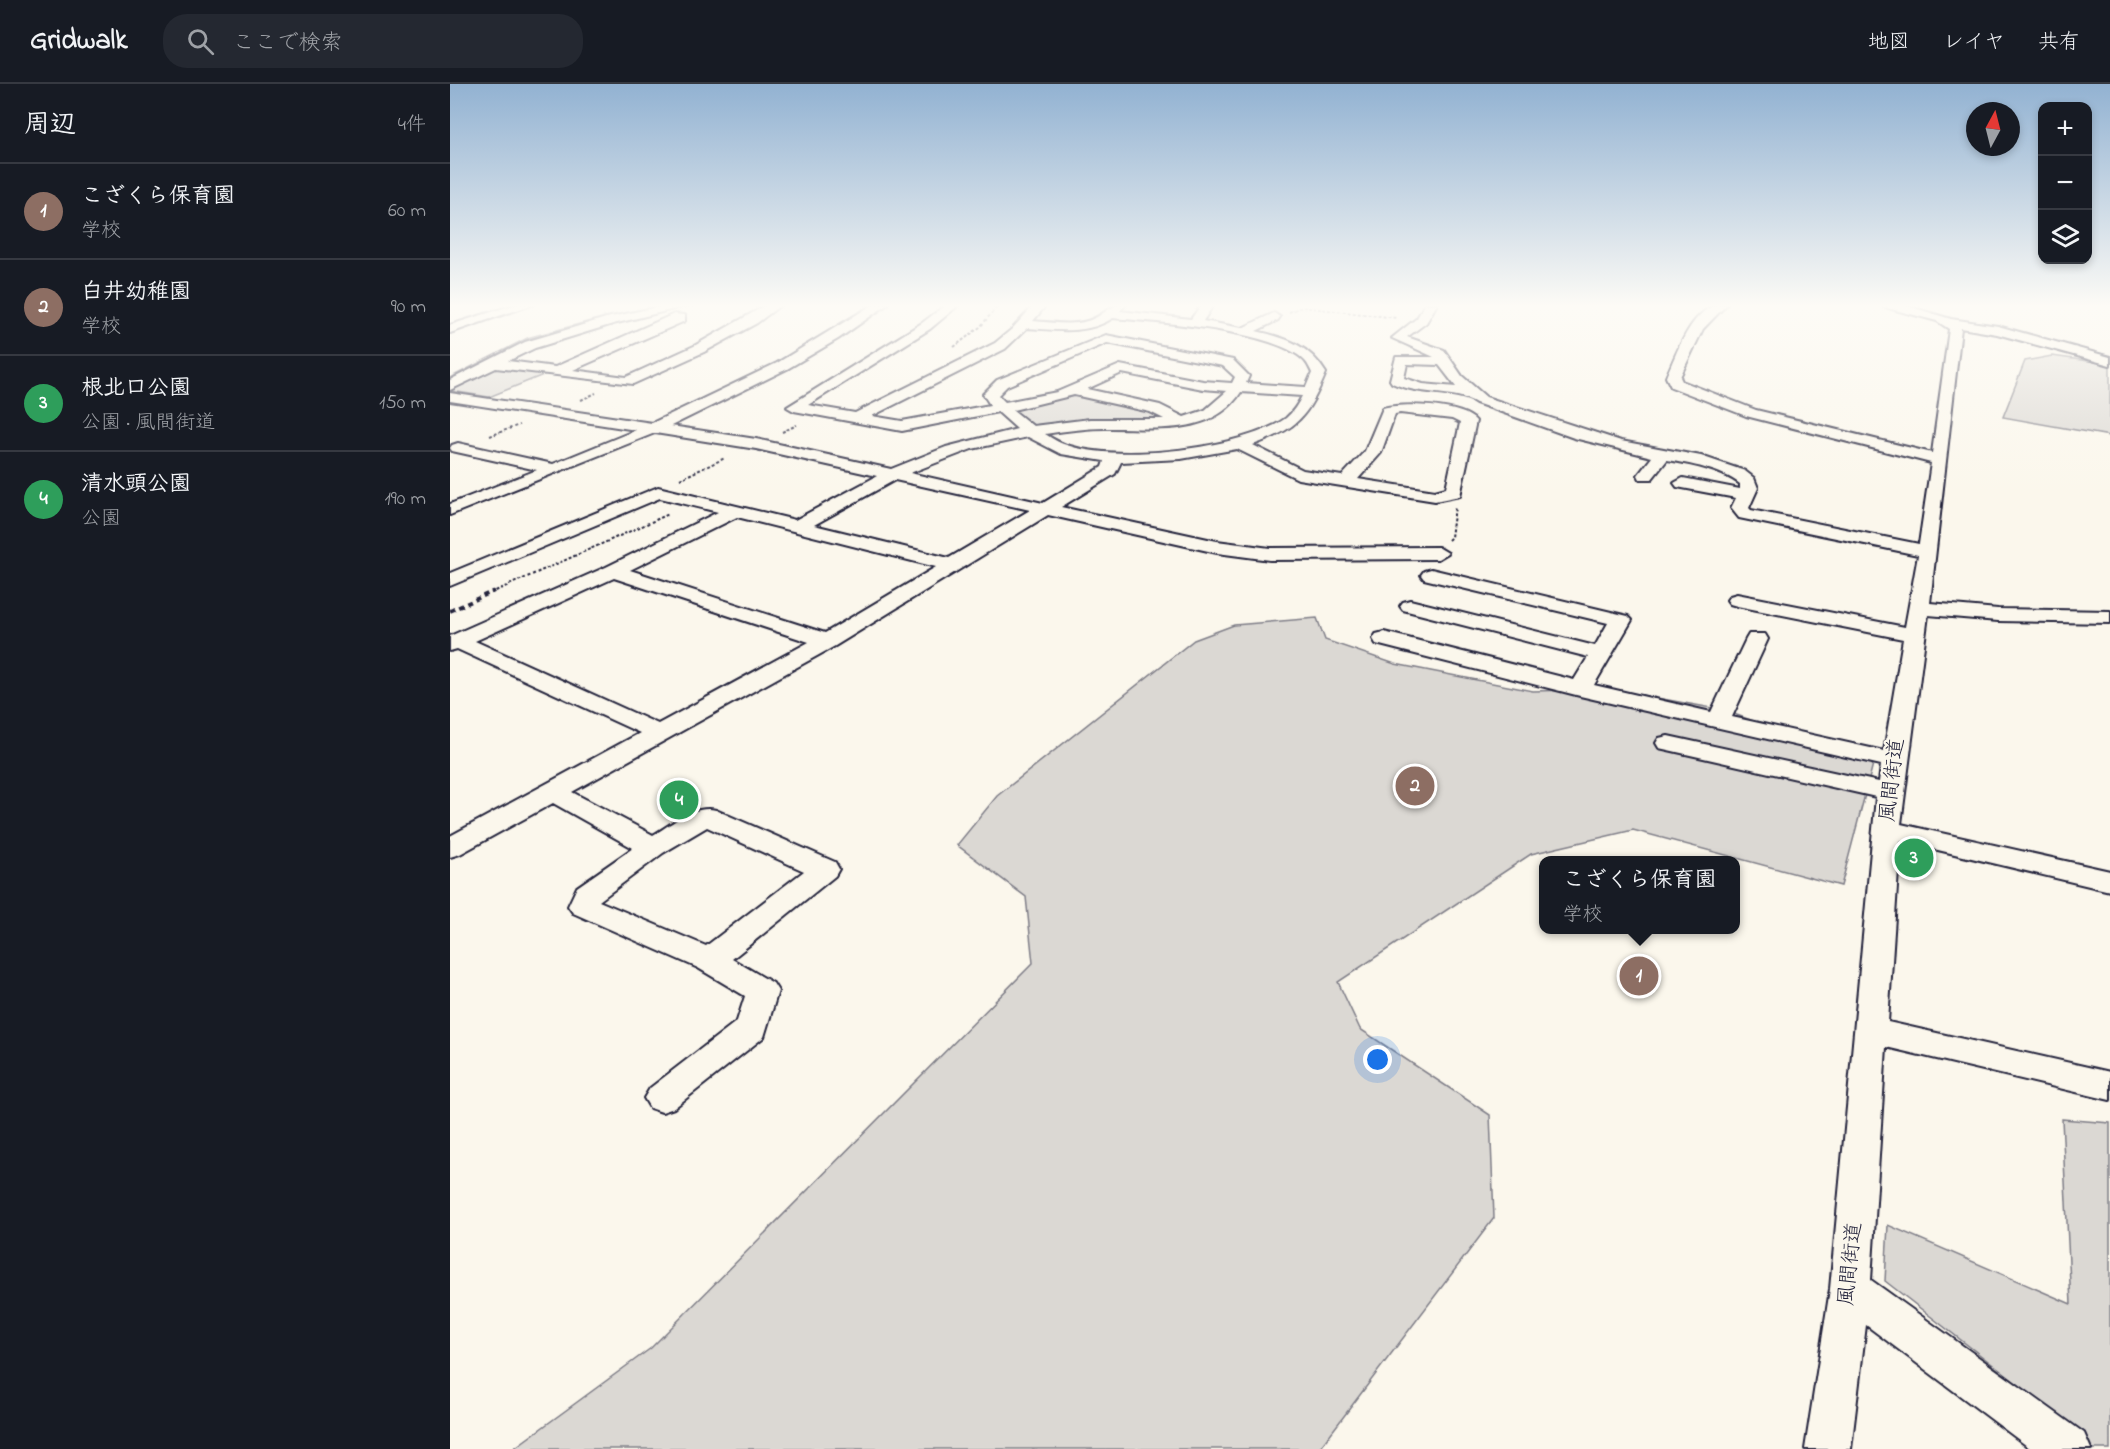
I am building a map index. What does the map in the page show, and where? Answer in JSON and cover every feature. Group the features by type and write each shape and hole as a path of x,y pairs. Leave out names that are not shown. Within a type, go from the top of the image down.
{"street":[{"path":"450,386 488,368"},
{"path":"524,368 628,381 658,368"},
{"path":"557,372 567,368"},
{"path":"450,510 655,427 775,368"},
{"path":"858,368 794,407 902,426 1002,408 1074,391 1120,369 1203,386 1311,392"},
{"path":"857,418 957,368"},
{"path":"1041,368 995,388 990,394 1002,408 1033,433 1068,451 1114,458 1154,456 1240,444 1288,425 1300,413 1319,373 1318,368"},
{"path":"798,526 897,475 953,450 1077,424 1158,425 1183,422 1218,411 1238,388 1242,376 1233,368"},
{"path":"1399,368 1397,380 1406,385 1435,391 1469,392"},
{"path":"1446,368 1469,392 1490,404 1580,435 1695,460 1739,475 1749,482 1740,507 1745,514 1928,551"},
{"path":"1677,368 1673,377 1676,384 1751,413 1940,460"},
{"name":"風間街道","path":"1828,1449 1850,1289 1890,792 1920,608 1951,368"},
{"path":"1074,391 1155,408 1183,422"},
{"path":"450,397 756,444 1217,547 1270,554 1438,553"},
{"path":"1240,444 1298,474 1346,482 1435,496 1454,492 1468,421 1456,416 1400,408 1388,411 1373,453 1346,482"},
{"path":"456,447 554,469"},
{"path":"1646,475 1663,454"},
{"path":"451,847 661,734 827,641 1109,470 1114,458"},
{"path":"1683,483 1746,495"},
{"path":"450,580 658,492 952,565"},
{"path":"454,642 613,571 735,511"},
{"path":"613,571 827,641"},
{"path":"1431,575 1621,620 1580,689"},
{"path":"1737,600 1914,635"},
{"path":"1410,606 1602,654"},
{"path":"1920,608 2009,616 2110,617"},
{"path":"1384,639 1580,689 1895,761"},
{"path":"1719,719 1757,639"},
{"path":"454,642 661,734"},
{"path":"1668,743 1890,792"},
{"path":"553,792 653,847"},
{"path":"662,1098 752,1028 762,992 709,960 583,906 588,894 653,847 706,816 825,869 709,960"},
{"path":"1887,829 2110,881"},
{"path":"1870,1031 2110,1086"},
{"path":"1850,1289 2068,1449"}],"path":[{"path":"777,434 824,412"},
{"path":"456,447 520,424"},
{"path":"658,492 657,489 732,454"},
{"path":"450,611 696,501"}],"shaded area":[{"path":"508,368 548,373 489,397 452,391 451,388 491,369"},
{"path":"2022,368 2110,368 2110,436 2003,417"},
{"path":"1080,395 1148,409 1168,418 1162,423 1034,428 1012,412 1017,407"},
{"path":"1317,618 1325,640 1395,664 1533,691 1608,689 1723,710 1873,764 1841,886 1740,859 1740,856 1730,856 1633,830 1531,854 1338,982 1360,1029 1490,1115 1494,1218 1319,1449 513,1449 651,1348 1033,963 1026,897 957,845 997,796 1194,640 1234,625"},
{"path":"2062,1119 2110,1123 2110,1449 2058,1449 2060,1417 1885,1281 1888,1225 2071,1304"}],"waterway":[{"path":"450,379 472,368"}],"place":[{"name":"白井幼稚園","path":"1415,786"},
{"name":"清水頭公園","path":"679,800"},
{"name":"根北口公園","path":"1914,858"},
{"name":"こざくら保育園","path":"1639,976"}]}
